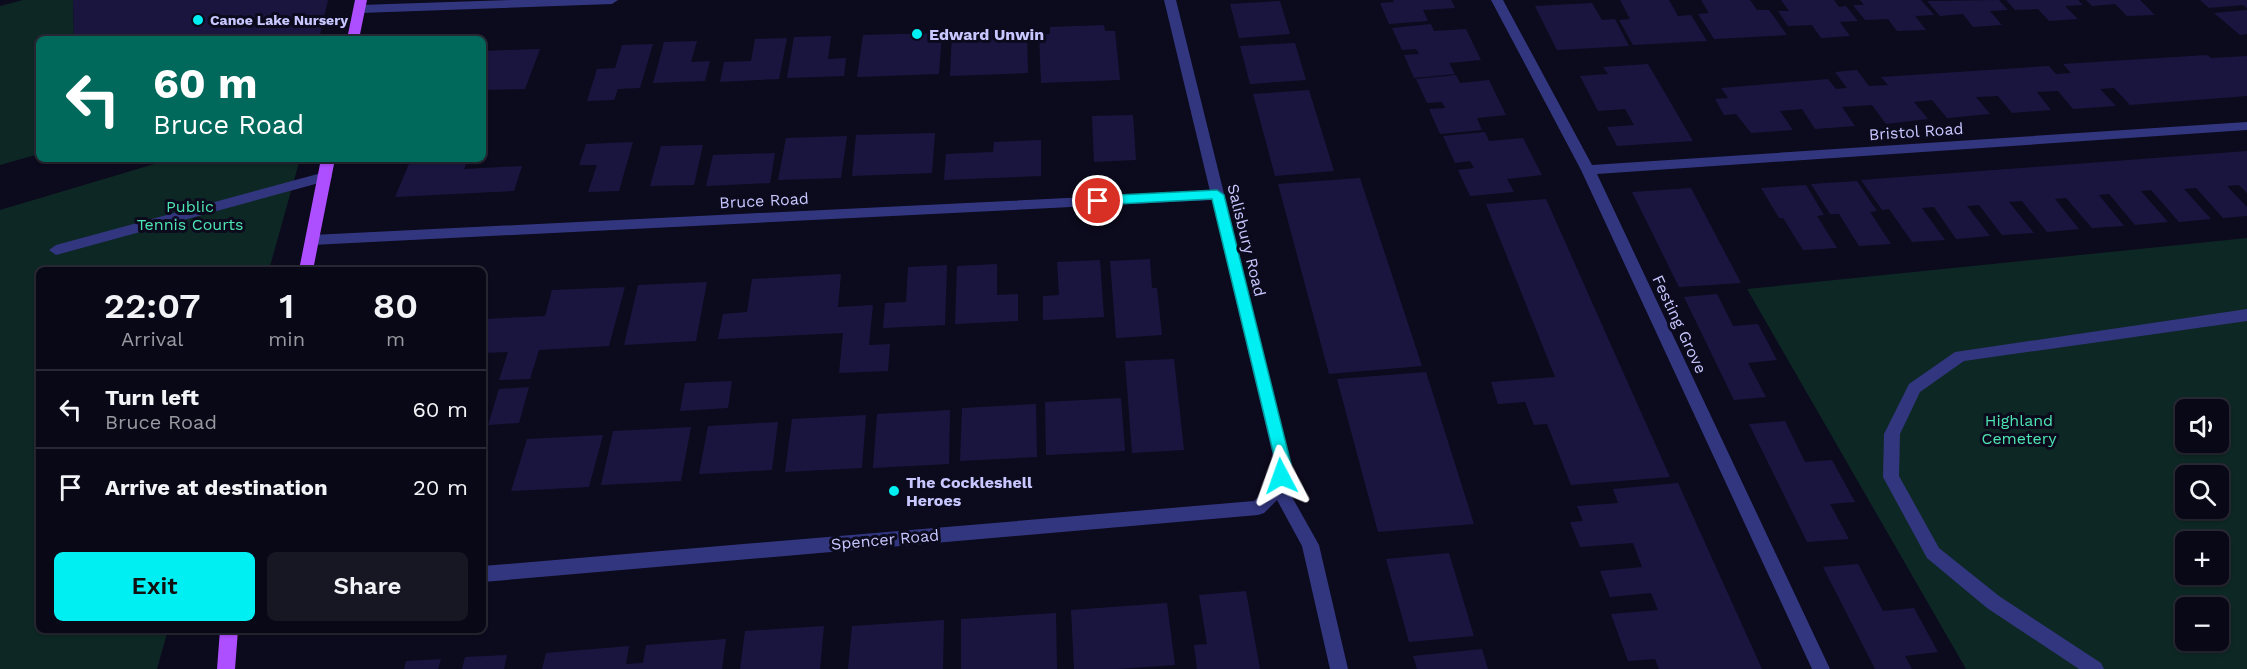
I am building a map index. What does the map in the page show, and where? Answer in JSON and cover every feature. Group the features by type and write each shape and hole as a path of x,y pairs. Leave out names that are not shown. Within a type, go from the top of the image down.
{"main road":[{"path":"354,36 361,5"},
{"path":"307,267 328,162"},
{"path":"226,669 229,633"}],"street":[{"path":"361,5 612,0"},
{"name":"Salisbury Road","path":"1170,0 1283,464 1279,488"},
{"name":"Festing Grove","path":"1497,0 1588,170 1821,669"},
{"name":"Bristol Road","path":"1588,170 2247,126"},
{"path":"56,250 325,177"},
{"name":"Bruce Road","path":"312,240 1217,195"},
{"path":"2095,669 1993,602 1933,553 1891,477 1892,434 1914,388 1960,356 2247,315"},
{"path":"1279,488 1310,545 1339,669"},
{"name":"Spencer Road","path":"486,574 1258,508 1279,488"}],"green space":[{"path":"23,0 73,0 74,36 36,36 36,155 0,165 0,6"},
{"name":"Public Tennis Courts","path":"161,162 299,162 270,267 36,267 36,633 167,633 157,669 0,669 0,210"},
{"name":"Highland Cemetery","path":"2247,238 2247,669 1966,669 1747,289"}],"building":[{"name":"Canoe Lake Nursery","path":"73,0 328,0 320,36 74,36"},
{"path":"1393,0 1451,0 1455,8 1423,10 1428,21 1389,24 1380,3 1394,2"},
{"path":"1620,0 1669,0 1678,16 1691,15 1707,41 1633,45 1619,20 1630,19"},
{"path":"1701,0 1750,0 1757,10 1769,10 1787,35 1714,39 1698,14 1709,13"},
{"path":"1781,0 1834,0 1839,7 1846,6 1858,21 1840,22 1850,36 1821,38 1812,25 1788,26 1778,11 1789,11"},
{"path":"1860,0 1921,0 1934,15 1915,16 1926,30 1897,31 1888,19 1865,20 1853,5 1864,5"},
{"path":"1999,0 2008,10 1990,11 2002,25 1973,27 1963,14 1940,16 1927,1"},
{"path":"2006,0 2078,0 2083,5 2065,6 2078,19 2049,21 2038,9 2015,10"},
{"path":"2086,0 2140,0 2155,15 2127,16 2115,4 2092,6"},
{"path":"2200,0 2247,0 2247,8 2243,5 2209,8"},
{"path":"1280,1 1290,34 1239,38 1230,4"},
{"path":"1592,3 1602,20 1615,19 1629,46 1557,50 1535,6"},
{"path":"2247,10 2247,34 2240,35 2214,13"},
{"path":"1431,24 1434,31 1466,29 1481,60 1449,63 1455,74 1414,78 1404,55 1419,54 1416,49 1402,50 1392,28"},
{"path":"1104,25 1105,31 1115,31 1120,80 1041,83 1039,34 1050,34 1050,27"},
{"path":"1027,29 1028,73 950,76 952,32"},
{"path":"942,33 939,74 857,77 863,35"},
{"path":"831,36 828,59 846,58 844,76 787,78 794,37"},
{"path":"787,38 779,79 720,82 724,62 751,61 755,39"},
{"path":"697,41 691,62 710,61 705,81 653,83 664,42"},
{"path":"1295,43 1306,80 1250,84 1240,46"},
{"path":"653,44 640,88 618,89 614,100 587,101 597,69 615,68 622,45"},
{"path":"540,49 525,89 486,90 486,51"},
{"path":"2207,55 2211,58 2247,56 2247,96 2130,105 2114,88 2100,89 2116,106 2073,109 2058,91 2037,92 2051,110 2012,113 1998,96 1976,97 1990,114 1947,118 1932,100 1914,102 1928,119 1886,124 1872,105 1842,107 1855,126 1815,129 1802,109 1780,111 1793,130 1751,133 1736,114 1724,115 1715,99 1728,98 1721,88 1828,79 1836,89 1847,88 1835,72 1857,70 1869,86 1888,85 1881,77 2049,66 2056,74 2071,73 2063,64"},
{"path":"1648,64 1693,141 1617,146 1607,127 1634,125 1625,109 1598,111 1580,76 1608,74 1603,67"},
{"path":"1456,75 1460,83 1489,80 1506,115 1477,118 1482,130 1440,134 1429,109 1445,108 1442,102 1427,103 1416,79"},
{"path":"1309,90 1334,171 1275,176 1253,94"},
{"path":"1133,115 1136,160 1094,162 1092,116"},
{"path":"1485,132 1489,141 1523,138 1542,175 1507,179 1514,192 1470,196 1458,170 1474,168 1470,161 1455,163 1443,136"},
{"path":"935,133 932,173 852,176 856,135"},
{"path":"847,136 841,178 778,180 786,138"},
{"path":"1041,140 1041,176 944,180 946,154 993,152 994,142"},
{"path":"633,142 619,191 588,192 597,165 579,165 586,144"},
{"path":"703,145 694,185 650,186 661,146"},
{"path":"2247,151 2247,193 2239,185 2227,186 2247,207 2247,216 2223,218 2196,188 2184,189 2211,219 2179,222 2151,190 2141,191 2168,222 2135,225 2109,194 2099,195 2124,226 2092,228 2066,198 2055,199 2079,229 2047,232 2022,201 2009,202 2034,233 2002,235 1979,205 1967,206 1990,236 1956,239 1934,207 1922,208 1945,240 1912,242 1889,209 1882,210 1861,180"},
{"path":"775,153 770,183 706,186 713,155"},
{"path":"410,162 467,162 464,169 522,166 514,191 395,197"},
{"path":"1360,178 1422,366 1329,374 1278,184"},
{"path":"1857,181 1877,211 1870,212 1891,244 1859,246 1839,214 1830,214 1811,184"},
{"path":"1806,185 1824,215 1817,216 1837,248 1803,250 1783,218 1779,218 1761,188"},
{"path":"1691,188 1741,283 1679,287 1632,192"},
{"path":"1546,199 1670,477 1571,485 1547,424 1534,425 1525,402 1498,404 1491,382 1555,377 1486,204"},
{"path":"1150,259 1152,288 1157,288 1162,335 1116,338 1110,261"},
{"path":"1100,260 1104,317 1043,320 1043,296 1059,295 1057,262"},
{"path":"997,264 997,295 1018,294 1018,321 955,324 957,266"},
{"path":"947,265 945,325 883,328 885,303 906,302 908,267"},
{"path":"841,274 838,307 873,305 869,345 890,344 888,371 839,373 843,333 718,339 723,314 747,312 752,279"},
{"path":"707,282 696,341 624,345 638,285"},
{"path":"625,287 609,346 539,350 530,379 499,380 508,352 486,353 486,319 545,316 552,290"},
{"path":"1717,294 1733,326 1758,324 1777,360 1748,363 1766,397 1734,400 1684,297"},
{"path":"1174,359 1184,450 1132,453 1125,361"},
{"path":"1426,372 1474,524 1378,532 1337,379"},
{"path":"732,381 728,408 680,411 685,383"},
{"path":"529,387 519,423 488,425 499,389"},
{"path":"1121,398 1125,451 1046,455 1045,402"},
{"path":"1036,404 1037,457 960,461 962,408"},
{"path":"950,410 949,464 873,468 877,414"},
{"path":"866,415 862,468 785,472 792,419"},
{"path":"1785,421 1805,462 1832,460 1855,502 1830,504 1849,539 1807,542 1749,424"},
{"path":"778,422 772,470 699,474 708,426"},
{"path":"691,427 681,481 601,485 613,431"},
{"path":"603,435 589,487 511,491 527,439"},
{"path":"1678,483 1762,669 1659,669 1655,659 1628,661 1611,614 1658,610 1651,593 1610,597 1600,571 1642,567 1633,543 1580,547 1570,522 1583,521 1577,506 1618,503 1613,489"},
{"path":"1449,553 1474,636 1409,642 1386,559"},
{"path":"1858,564 1883,611 1914,608 1938,652 1905,656 1912,669 1875,669 1823,567"},
{"path":"1246,591 1260,669 1197,669 1194,645 1207,644 1199,595"},
{"path":"1167,603 1175,665 1074,669 1071,610"},
{"path":"1056,613 1057,669 961,669 961,619"},
{"path":"944,620 943,669 848,669 852,626"},
{"path":"824,626 820,669 740,669 745,631"},
{"path":"726,639 722,669 542,669 546,653 629,646 626,664 643,663 646,645"},
{"path":"1482,649 1488,669 1417,669 1413,656"},
{"path":"507,655 504,669 462,669 465,657"},
{"path":"441,659 438,669 404,669 406,661"}],"place":[{"name":"Canoe Lake Nursery","path":"198,20"},
{"name":"Edward Unwin","path":"917,34"},
{"name":"The Cockleshell Heroes","path":"894,491"}],"route":[{"path":"1098,201 1217,195 1283,464 1281,476"}]}
